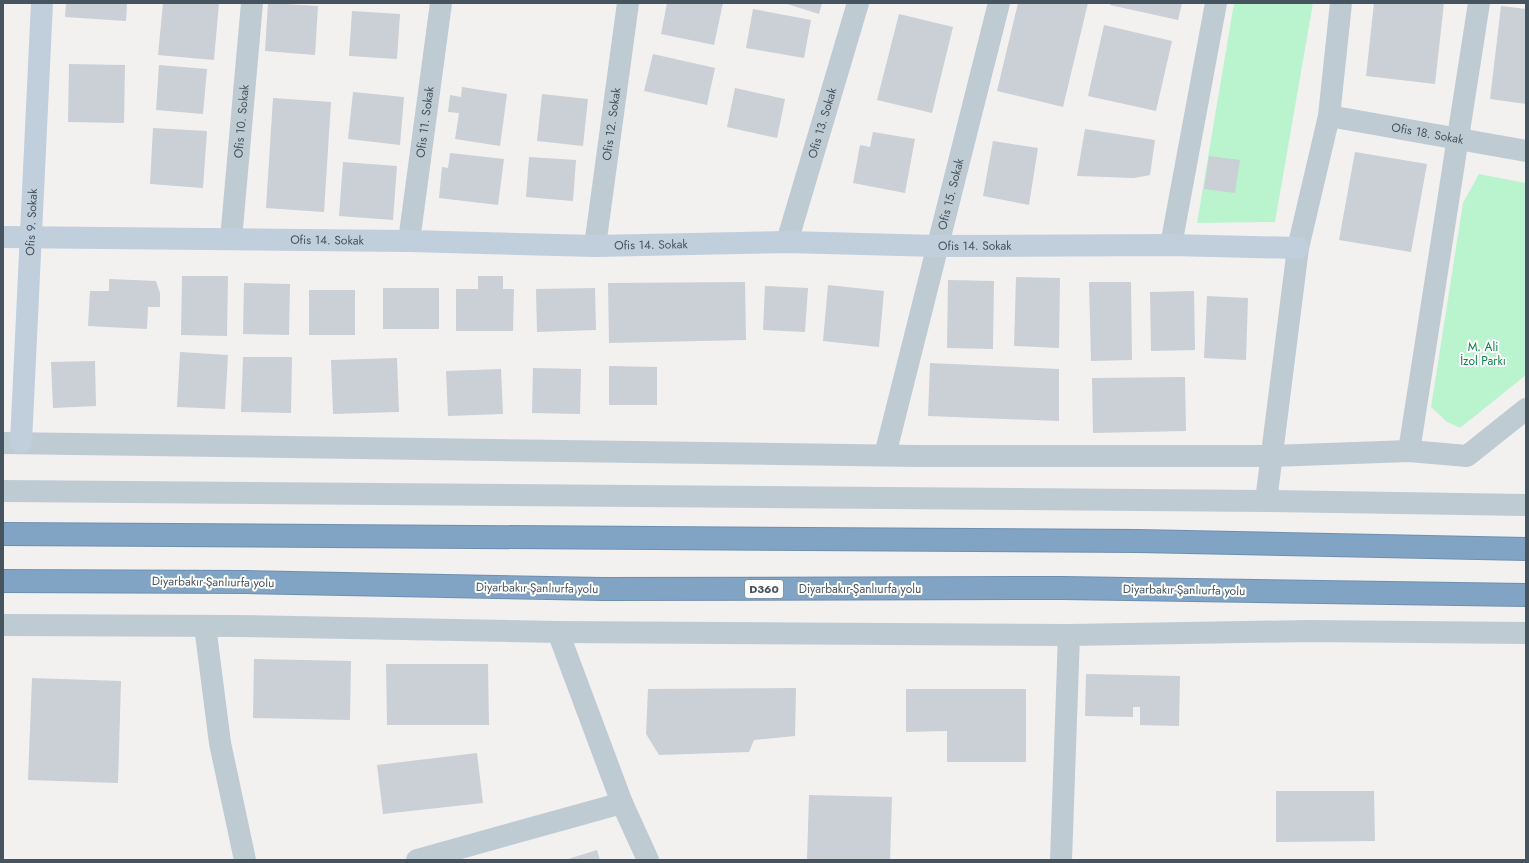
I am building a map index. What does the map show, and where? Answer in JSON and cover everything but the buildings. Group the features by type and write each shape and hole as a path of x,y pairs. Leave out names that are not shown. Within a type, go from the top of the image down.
{"highway":[{"path":"3,534 1138,541 1526,549"},
{"name":"Diyarbakır-Şanlıurfa yolu","path":"3,581 255,582 602,589 1063,588 1526,595"}],"street":[{"name":"Ofis 9. Sokak","path":"12,442 30,238 42,3"},
{"name":"Ofis 10. Sokak","path":"231,239 252,3"},
{"name":"Ofis 11. Sokak","path":"409,241 441,3"},
{"name":"Ofis 12. Sokak","path":"595,246 628,3"},
{"name":"Ofis 13. Sokak","path":"787,242 858,3"},
{"name":"Ofis 15. Sokak","path":"885,455 999,3"},
{"path":"1171,245 1216,3"},
{"path":"1266,501 1298,248 1329,116 1341,3"},
{"path":"1409,451 1479,3"},
{"name":"Ofis 18. Sokak","path":"1329,116 1526,151"},
{"name":"Ofis 14. Sokak","path":"3,237 409,241 595,246 787,242 937,246 1171,245 1298,248"},
{"path":"12,442 885,455 1272,456 1409,451 1467,456 1526,409"},
{"path":"3,491 1266,501 1526,505"},
{"path":"3,625 205,626 558,632 1069,635 1308,631 1526,633"},
{"path":"205,626 220,743 246,860"},
{"path":"558,632 622,803 648,860"},
{"path":"1061,860 1069,635"},
{"path":"417,860 622,803"}],"green space":[{"path":"1234,3 1313,3 1275,222 1197,223"},
{"name":"M. Ali İzol Parkı","path":"1479,174 1526,183 1526,375 1460,428 1447,422 1431,407 1463,203"}]}
